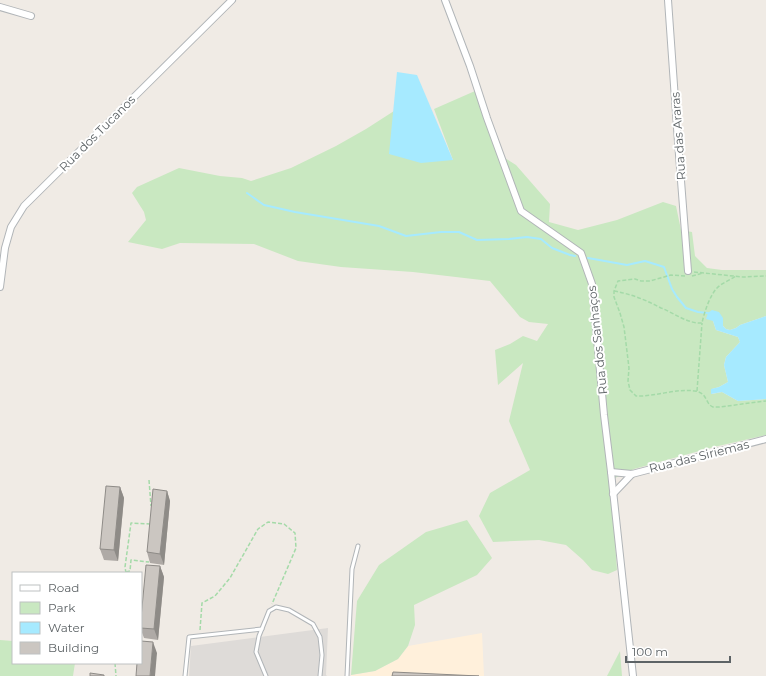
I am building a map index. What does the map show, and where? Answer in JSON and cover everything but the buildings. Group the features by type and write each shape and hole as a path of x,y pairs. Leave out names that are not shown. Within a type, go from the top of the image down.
{"street":[{"name":"Rua dos Tucanos","path":"0,287 5,248 11,227 24,206 232,0"},
{"name":"Rua dos Sanhaços","path":"445,0 470,66 521,212 581,253 592,284 604,415 633,676"},
{"name":"Rua das Araras","path":"668,0 688,272"},
{"path":"0,7 31,16"},
{"name":"Rua das Siriemas","path":"611,472 632,474 766,439"},
{"name":"Rua das Siriemas","path":"613,494 632,474"}],"lane":[{"path":"347,676 352,569 358,546"},
{"path":"266,676 256,652 262,629 269,611 276,607 289,610 314,624 320,637 322,655 320,676"},
{"path":"186,676 189,637 262,629"}],"path":[{"path":"688,272 736,276 766,276"},
{"path":"671,275 650,281 635,279 618,281 614,291 614,297 624,328 629,368 628,382 630,390 636,396 697,391 704,395 712,407 766,401"},
{"path":"697,391 703,317 710,299 717,288 736,276"},
{"path":"614,291 628,293 689,321 702,323"},
{"path":"149,480 151,510"},
{"path":"149,557 149,562 131,560 130,571 126,572 125,567 131,523 152,524 152,520"},
{"path":"200,636 202,603 215,596 230,578 258,529 268,522 284,524 295,533 296,548 269,611"},
{"path":"115,664 116,676"}],"shaded area":[{"path":"328,628 327,676 189,676 191,646"},
{"path":"482,633 484,676 351,676 375,671 398,659 408,646"}],"green space":[{"path":"475,91 497,153 516,165 550,204 549,222 578,230 617,220 663,202 676,206 681,230 692,232 695,256 707,268 722,270 766,270 766,316 730,330 723,326 723,318 713,321 716,330 738,337 740,342 726,357 724,365 728,382 712,389 712,394 722,392 738,401 766,399 766,435 714,447 634,469 615,478 612,498 617,570 608,574 592,570 566,545 539,540 493,542 479,516 490,493 530,470 509,421 523,363 498,385 495,350 510,344 523,336 537,341 548,324 529,322 520,317 490,281 413,272 341,267 298,261 254,244 180,243 162,249 128,242 146,220 144,212 132,193 137,187 179,168 220,176 242,178 251,181 291,168 336,146 394,111 390,154 453,160 434,109"},
{"path":"467,520 492,558 477,575 414,605 415,625 408,646 398,659 375,671 351,675 357,601 379,565 426,532"},
{"path":"0,640 12,641 12,664 75,664 73,676 0,676"},
{"path":"620,651 622,676 607,676"}],"water":[{"path":"397,72 417,75 453,160 421,163 389,154"},
{"path":"712,310 719,312 723,318 723,326 730,330 766,316 766,399 738,401 722,392 711,394 711,389 728,382 724,365 726,357 740,342 738,337 716,330 713,321 706,319 708,313"}],"waterway":[{"path":"247,193 264,205 295,212 379,226 406,236 441,232 459,232 477,240 527,237 541,239 552,248 575,256"},
{"path":"588,258 627,265 645,261 664,267 672,289 686,308 698,312 708,313"}]}
